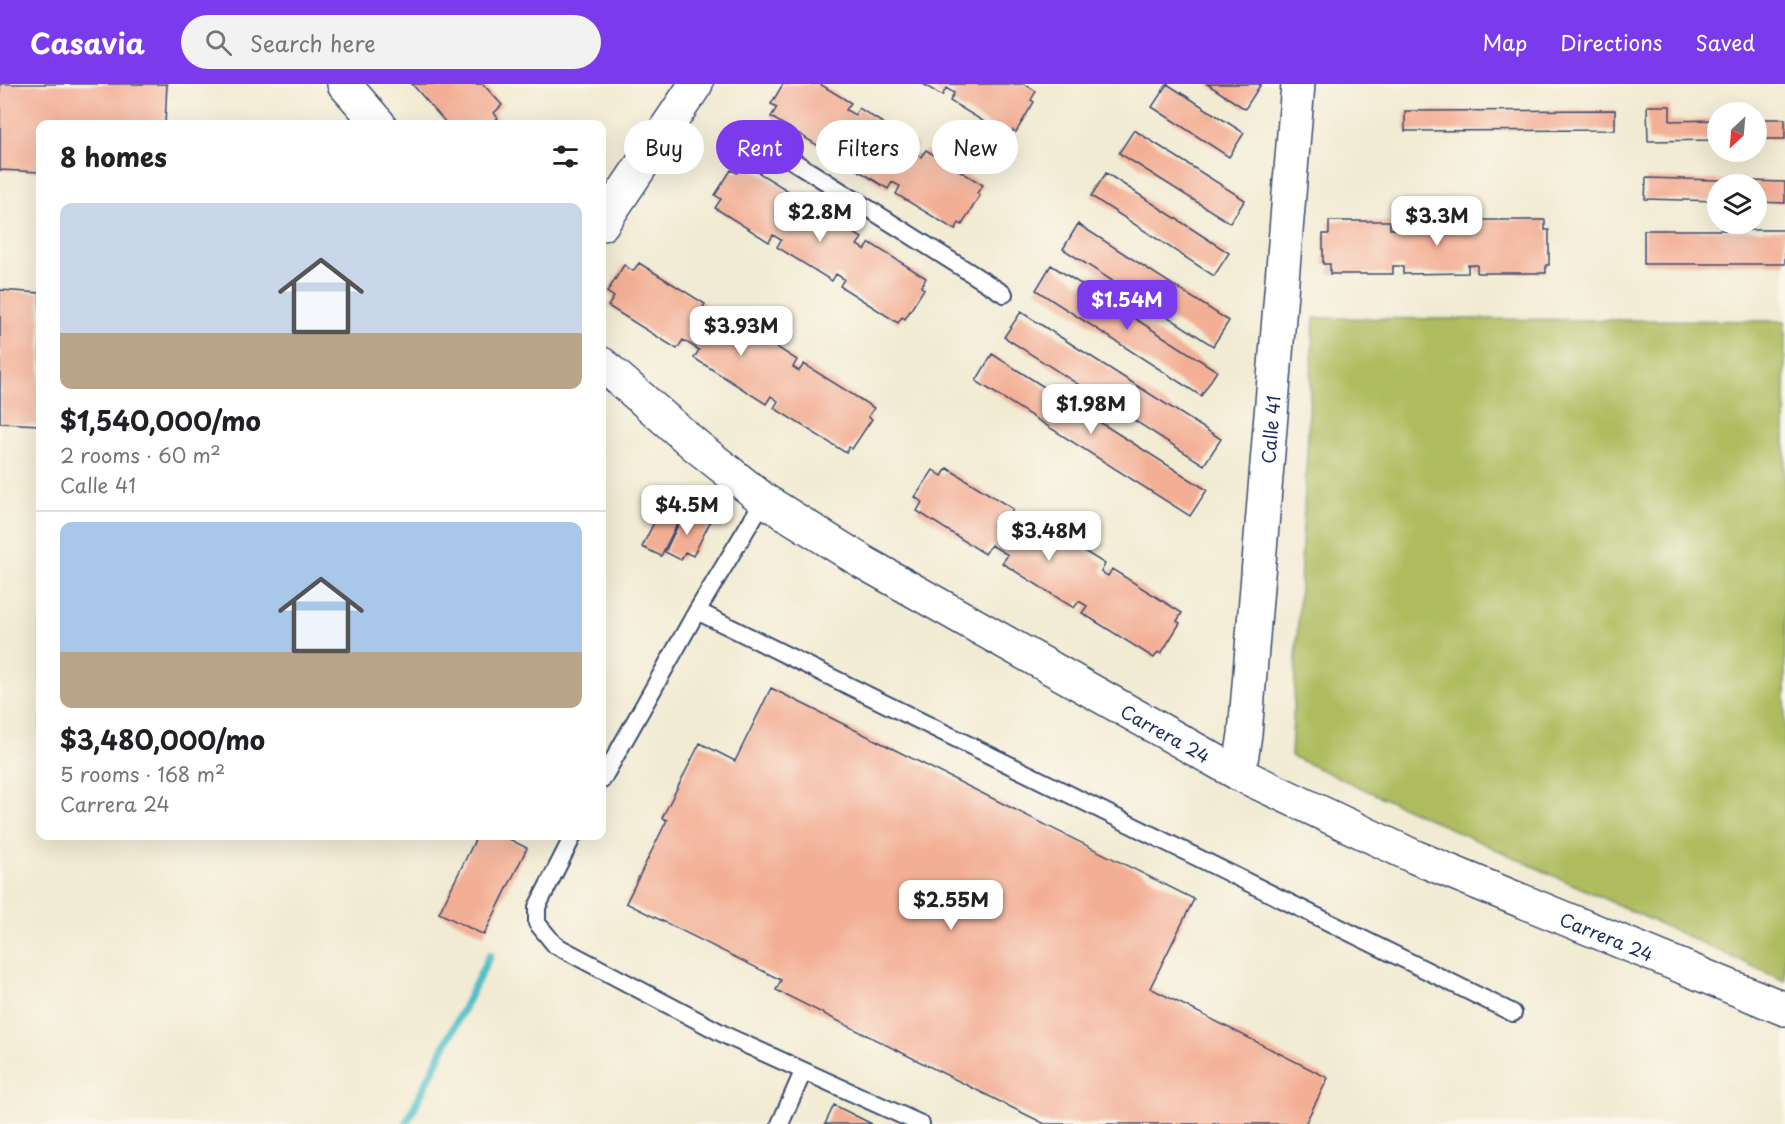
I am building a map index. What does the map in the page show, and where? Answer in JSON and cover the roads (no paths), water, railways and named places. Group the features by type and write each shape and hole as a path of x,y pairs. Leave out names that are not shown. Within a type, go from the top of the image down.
{"street":[{"path":"344,84 376,120"},
{"path":"606,218 696,84"},
{"name":"Calle 41","path":"1239,774 1246,722 1298,84"},
{"name":"Carrera 24","path":"606,367 695,445 764,500 863,562 1239,774 1415,857 1785,1009"}],"lane":[{"path":"804,168 1004,294"},
{"path":"606,773 697,611 764,500"},
{"path":"697,611 1513,1013"},
{"path":"571,840 537,906 537,923 555,945 729,1037 921,1124"},
{"path":"780,1124 803,1072"}],"waterway":[{"path":"406,1124 490,955"}]}
